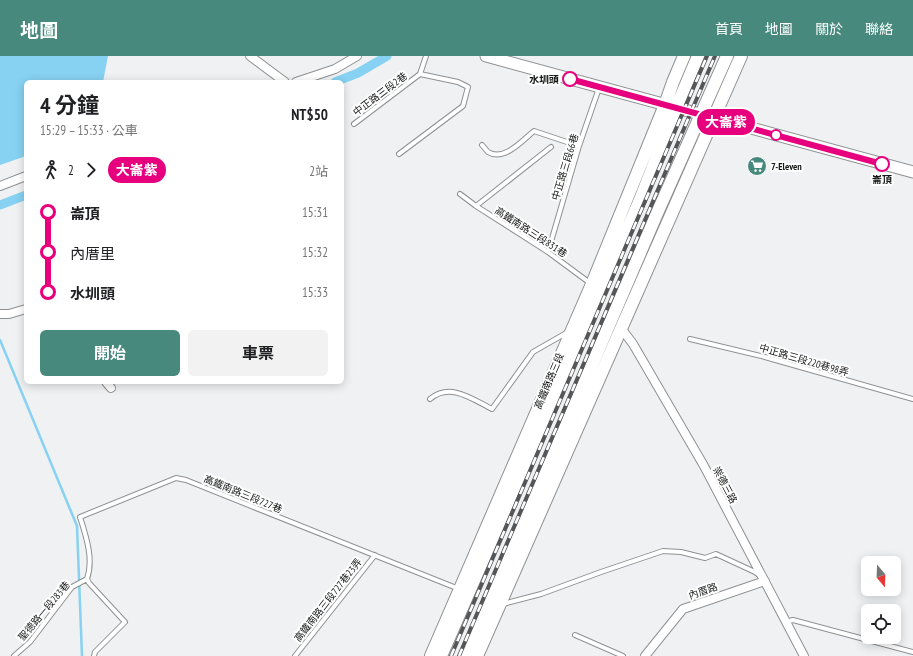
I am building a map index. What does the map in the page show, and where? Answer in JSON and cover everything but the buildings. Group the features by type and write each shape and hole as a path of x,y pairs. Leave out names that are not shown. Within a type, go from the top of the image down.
{"main road":[{"path":"486,56 713,119 738,124 913,172"},
{"path":"670,107 673,82 684,56"},
{"path":"670,107 698,56"},
{"path":"467,656 572,410 727,56"},
{"path":"477,656 741,56"},
{"name":"高鐵南路三段","path":"431,656 670,107"},
{"name":"高鐵南路三段","path":"441,656 640,200 670,107"},
{"path":"530,537 534,501"}],"street":[{"path":"250,56 282,80"},
{"path":"302,80 335,69 357,56"},
{"path":"0,186 24,177"},
{"path":"0,314 9,314 24,310"},
{"name":"崇德三路","path":"621,328 633,344 704,466 804,656"},
{"name":"內厝路","path":"645,656 683,609 765,581"}],"lane":[{"name":"中正路三段2巷","path":"354,124 420,74 426,56"},
{"path":"399,154 463,106 466,97 468,88 458,82 420,74"},
{"name":"中正路三段66巷","path":"548,252 579,146 599,87"},
{"path":"482,145 489,152 498,155 506,154 534,131 579,146"},
{"path":"476,206 551,147"},
{"name":"高鐵南路三段831巷","path":"460,194 476,206 548,252 592,284"},
{"path":"430,399 441,392 454,392 459,393 492,410 532,352 572,330"},
{"name":"中正路三段220巷98弄","path":"690,339 765,357 913,399"},
{"name":"高鐵南路三段727巷","path":"87,579 89,572 88,540 80,517 176,478 186,480 459,589"},
{"path":"499,605 541,594 663,551 681,552 705,558 716,554 755,572 765,581"},
{"name":"高鐵南路三段727巷23弄","path":"295,656 375,555"},
{"path":"87,579 125,622 95,652 94,656"},
{"name":"聖德路一段283巷","path":"14,656 30,642 72,587 87,579"},
{"path":"786,622 792,620 913,652"},
{"path":"575,635 623,656"}],"water":[{"path":"0,56 108,56 103,80 24,80 24,157 0,165"}],"waterway":[{"path":"340,80 358,73 387,56"},
{"path":"0,205 24,196"},
{"path":"0,340 77,526 82,656"}],"railway":[{"path":"451,656 707,56"},
{"path":"459,656 715,56"}],"bus line":[{"name":"大崙紫","path":"570,79 882,164"}],"place":[{"name":"水圳頭","path":"570,79"},
{"name":"崙頂","path":"882,164"},
{"name":"7-Eleven","path":"757,166"}]}
